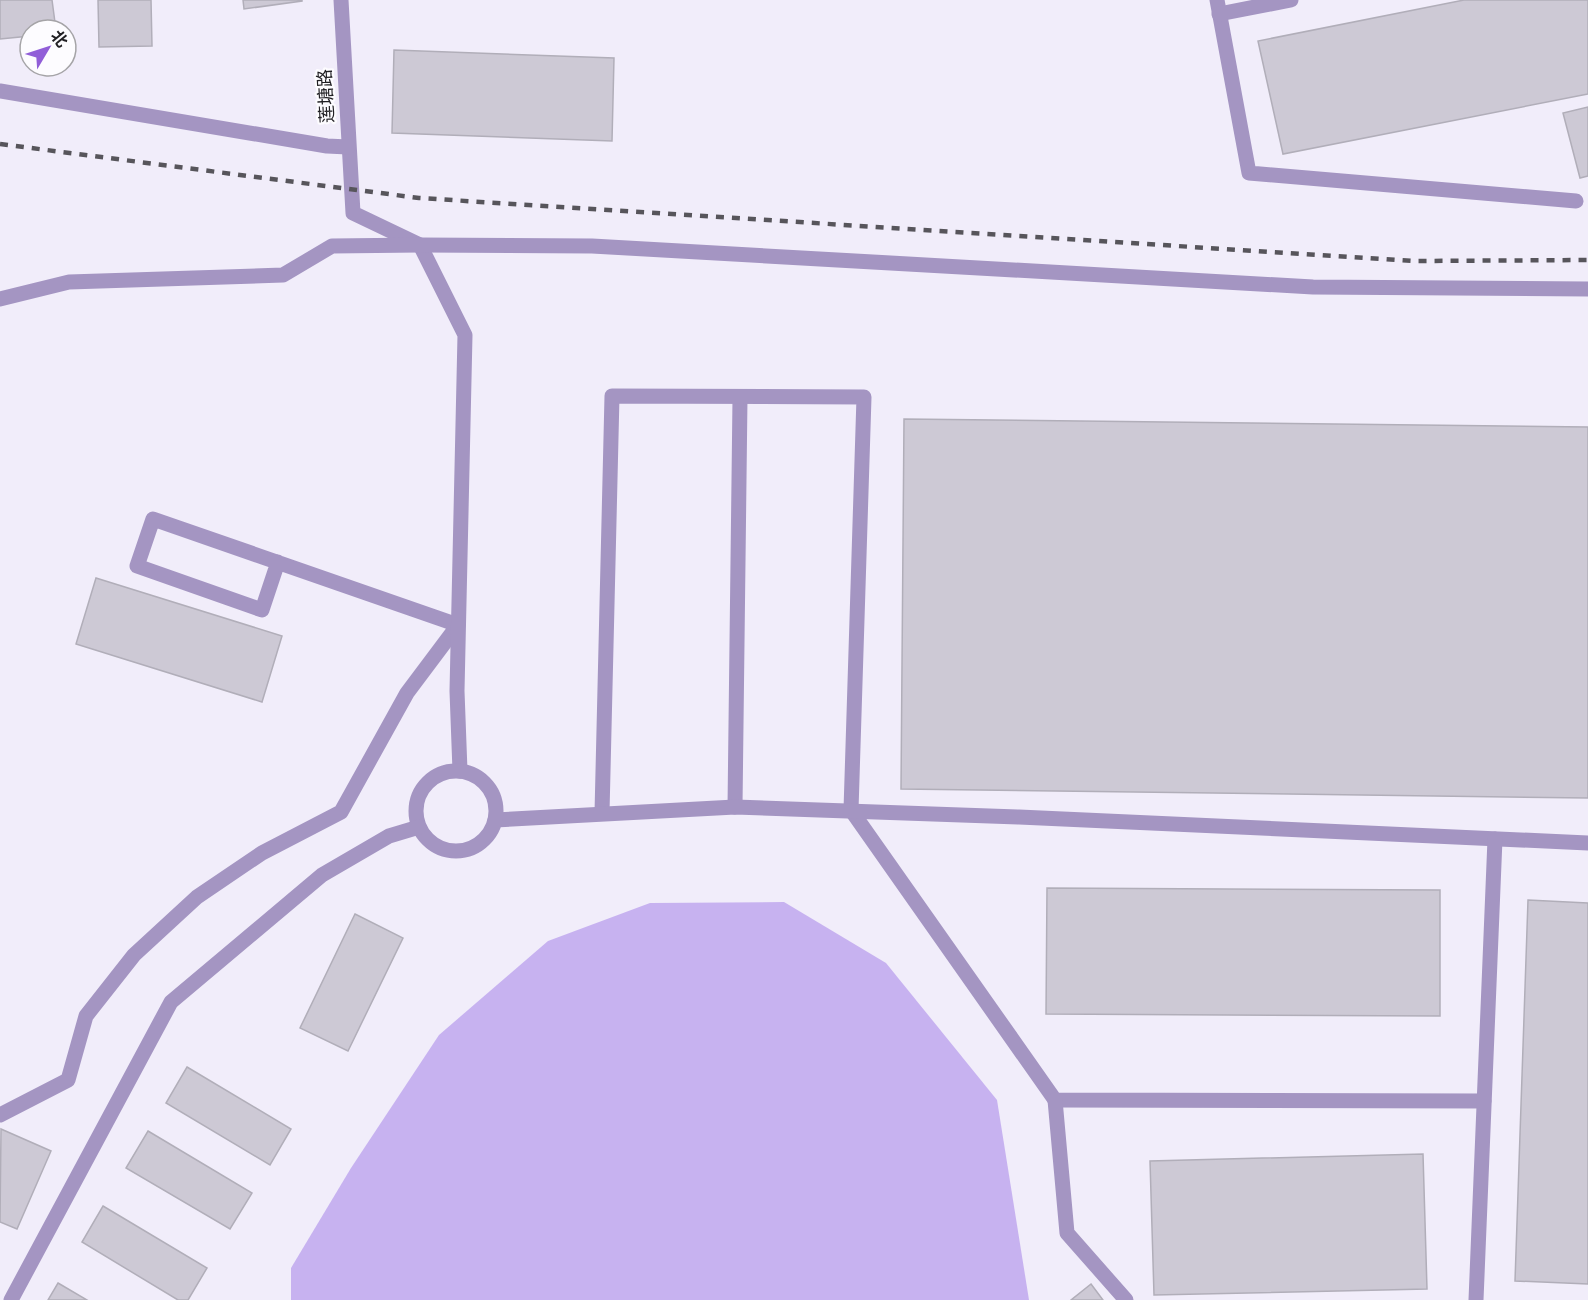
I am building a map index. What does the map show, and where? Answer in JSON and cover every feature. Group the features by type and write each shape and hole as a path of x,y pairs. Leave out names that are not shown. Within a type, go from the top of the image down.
{"street":[{"name":"莲塘路","path":"341,0 353,213 420,245"},
{"path":"1291,0 1218,7 1250,173 1576,201"},
{"path":"0,91 327,146 348,147"},
{"path":"420,245 465,335 457,691 460,771"},
{"path":"0,299 69,282 283,275 332,246 420,245 592,246 1313,287 1588,289"},
{"path":"602,813 612,396 864,397 850,810 1055,1100 1067,1233 1126,1300"},
{"path":"735,807 740,398"},
{"path":"278,562 262,610 137,566 153,519 278,562 458,625"},
{"path":"0,1115 68,1080 86,1016 134,955 197,897 262,853 341,812 407,693 458,625"},
{"path":"460,771 476,776 489,788 495,803 495,819 488,835 476,846 460,851 443,849 429,841 419,827 416,811 419,794 429,781 443,772 460,771"},
{"path":"495,819 735,807 850,810 1588,843"},
{"path":"11,1300 171,1002 322,875 388,836 419,827"},
{"path":"1476,1300 1495,838"},
{"path":"1055,1100 1484,1101"}],"shaded area":[{"path":"784,902 886,963 997,1100 1029,1300 291,1300 291,1268 351,1168 439,1035 548,941 650,903"}],"building":[{"path":"0,0 52,0 54,18 18,18 18,37 0,39"},
{"path":"98,0 151,0 152,46 99,47"},
{"path":"243,0 302,0 302,1 244,9"},
{"path":"1464,0 1588,0 1588,94 1283,154 1258,41"},
{"path":"394,50 614,58 612,141 392,133"},
{"path":"1588,107 1588,176 1580,178 1563,113"},
{"path":"904,419 1588,427 1588,798 901,789"},
{"path":"96,578 282,636 262,702 76,644"},
{"path":"1047,888 1440,890 1440,1016 1046,1014"},
{"path":"1528,900 1588,903 1588,1284 1515,1281"},
{"path":"355,914 403,938 348,1051 300,1028"},
{"path":"187,1067 291,1129 270,1165 166,1103"},
{"path":"1,1129 51,1151 17,1229 0,1222"},
{"path":"148,1131 252,1193 230,1229 126,1168"},
{"path":"1423,1154 1427,1289 1154,1295 1150,1161"},
{"path":"103,1206 207,1268 188,1300 178,1300 82,1242"},
{"path":"58,1283 87,1300 48,1300"},
{"path":"1091,1284 1103,1300 1071,1300"}],"railway":[{"path":"0,144 419,198 1414,261 1588,260"}]}
